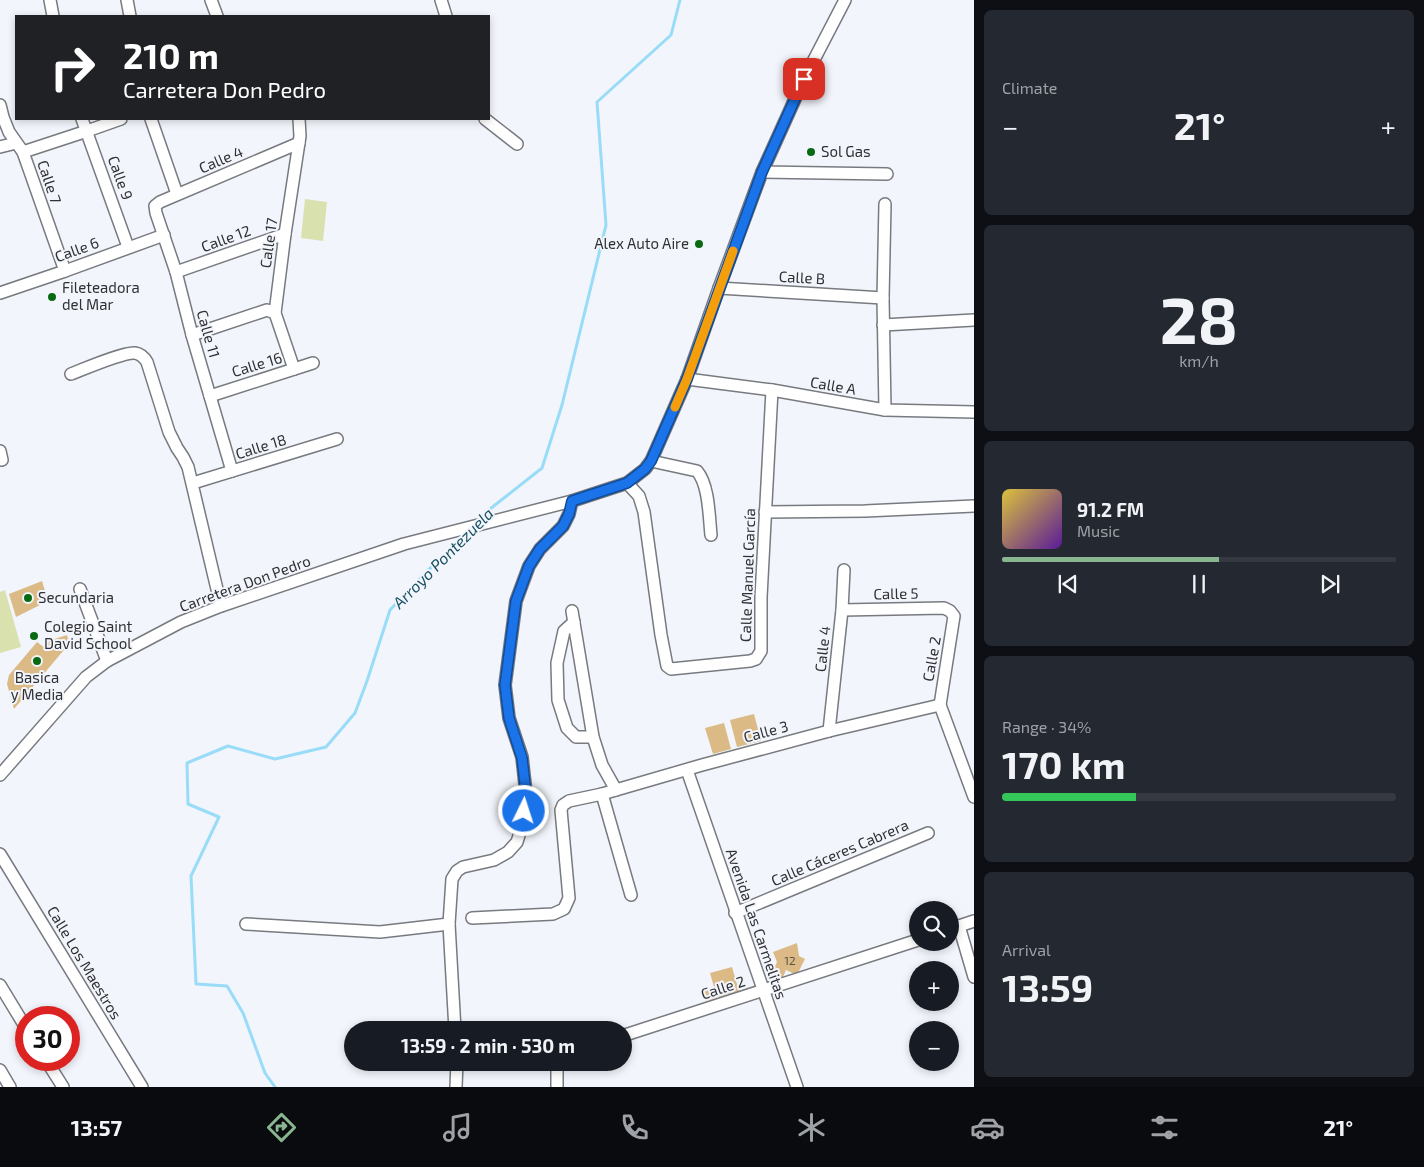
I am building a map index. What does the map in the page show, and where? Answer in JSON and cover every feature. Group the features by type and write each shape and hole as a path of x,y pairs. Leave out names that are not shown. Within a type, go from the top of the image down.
{"street":[{"path":"50,0 54,15"},
{"path":"127,0 130,15"},
{"path":"212,0 217,15"},
{"path":"441,0 446,15"},
{"path":"454,1021 449,924 452,879 457,871 463,867 494,860 508,852 517,842 521,829 526,793 524,766 509,718 505,685 516,601 529,566 540,549 563,526 569,514 572,501 627,483 645,469 651,461 687,379 762,172 804,79 844,0"},
{"name":"Calle 7","path":"0,105 6,124 20,148 65,271"},
{"name":"Calle 9","path":"82,120 128,247"},
{"path":"0,147 20,148 87,131 118,120"},
{"path":"151,120 177,194"},
{"name":"Calle 17","path":"294,369 275,312 299,143 299,120"},
{"path":"486,120 517,144"},
{"name":"Calle 4","path":"155,206 177,194 299,143"},
{"path":"762,172 887,174"},
{"path":"885,204 883,298 885,410"},
{"name":"Calle 11","path":"155,206 176,272 192,335 232,471"},
{"name":"Calle 12","path":"176,272 285,234"},
{"name":"Calle 6","path":"0,292 65,271 164,235"},
{"name":"Calle B","path":"719,288 883,298"},
{"path":"192,335 268,310 275,312"},
{"path":"883,325 974,320"},
{"path":"71,374 134,353 142,355 149,365 169,432 186,462 193,483 221,606"},
{"name":"Calle 16","path":"210,396 313,363"},
{"name":"Calle A","path":"687,379 772,390 885,410 974,412"},
{"name":"Calle Manuel García","path":"627,483 639,496 644,512 667,666 671,669 756,659 761,651 761,597 772,390"},
{"name":"Calle 18","path":"193,483 338,439"},
{"path":"651,461 697,471 701,476 706,496 712,535"},
{"name":"Carretera Don Pedro","path":"0,775 86,677 107,661 181,622 221,606 404,544 572,501"},
{"path":"765,512 865,511 974,506"},
{"name":"Calle 4","path":"829,731 842,610 844,570"},
{"path":"80,589 107,661"},
{"name":"Calle 5","path":"842,610 944,608 950,611"},
{"name":"Calle 2","path":"950,611 954,616 940,705 974,797"},
{"path":"593,737 576,737 567,728 558,700 557,663 564,630 573,616 593,737 602,765 616,790"},
{"name":"Calle 3","path":"472,918 553,914 564,909 569,898 561,810 569,801 602,794 829,731 940,705"},
{"name":"Avenida Las Carmelitas","path":"687,770 735,913 797,1087"},
{"path":"602,794 631,895"},
{"name":"Calle Cáceres Cabrera","path":"735,913 928,833"},
{"name":"Calle Los Maestros","path":"0,854 142,1087"},
{"path":"959,926 974,921"},
{"path":"246,924 380,932 449,924"},
{"path":"959,940 974,977"},
{"name":"Calle 2","path":"632,1033 909,943"},
{"path":"0,985 15,1010"},
{"path":"0,1070 10,1087"},
{"path":"53,1071 63,1087"},
{"path":"456,1087 457,1071"},
{"path":"557,1071 557,1087"}],"green space":[{"path":"305,199 327,202 323,241 301,238"},
{"path":"5,590 21,647 0,653 0,592"}],"building":[{"name":"Secundaria","path":"42,581 48,601 16,617 9,594"},
{"name":"Basica y Media","path":"67,635 69,644 14,709 7,684 9,675 37,642 45,648 45,642"},
{"path":"754,714 761,741 737,747 730,720"},
{"path":"724,723 731,749 713,754 705,728"},
{"path":"797,943 799,956 805,959 797,975 786,970 782,979 771,974 777,962 773,952"},
{"path":"732,967 739,991 706,1001 703,990 714,987 710,973"}],"waterway":[{"name":"Arroyo Pontezuela","path":"478,521 490,509 542,468 562,405 606,225 597,102 671,35 680,0"},
{"name":"Arroyo Pontezuela","path":"275,1087 265,1073 243,1013 227,986 196,984 191,876 219,817 188,804 187,763 228,746 275,759 326,747 355,713 390,610 468,531"}],"slow traffic":[{"path":"675,407 733,251"}],"place":[{"name":"Sol Gas","path":"811,152"},
{"name":"Alex Auto Aire","path":"699,244"},
{"name":"Fileteadora del Mar","path":"52,297"},
{"name":"Secundaria","path":"28,598"},
{"name":"Colegio Saint David School","path":"34,636"},
{"name":"Basica y Media","path":"37,661"}],"route":[{"path":"524,811 526,793 522,758 509,718 505,685 516,601 529,566 540,549 563,526 569,514 572,501 627,483 645,469 651,461 687,379 762,172 804,79"}]}
